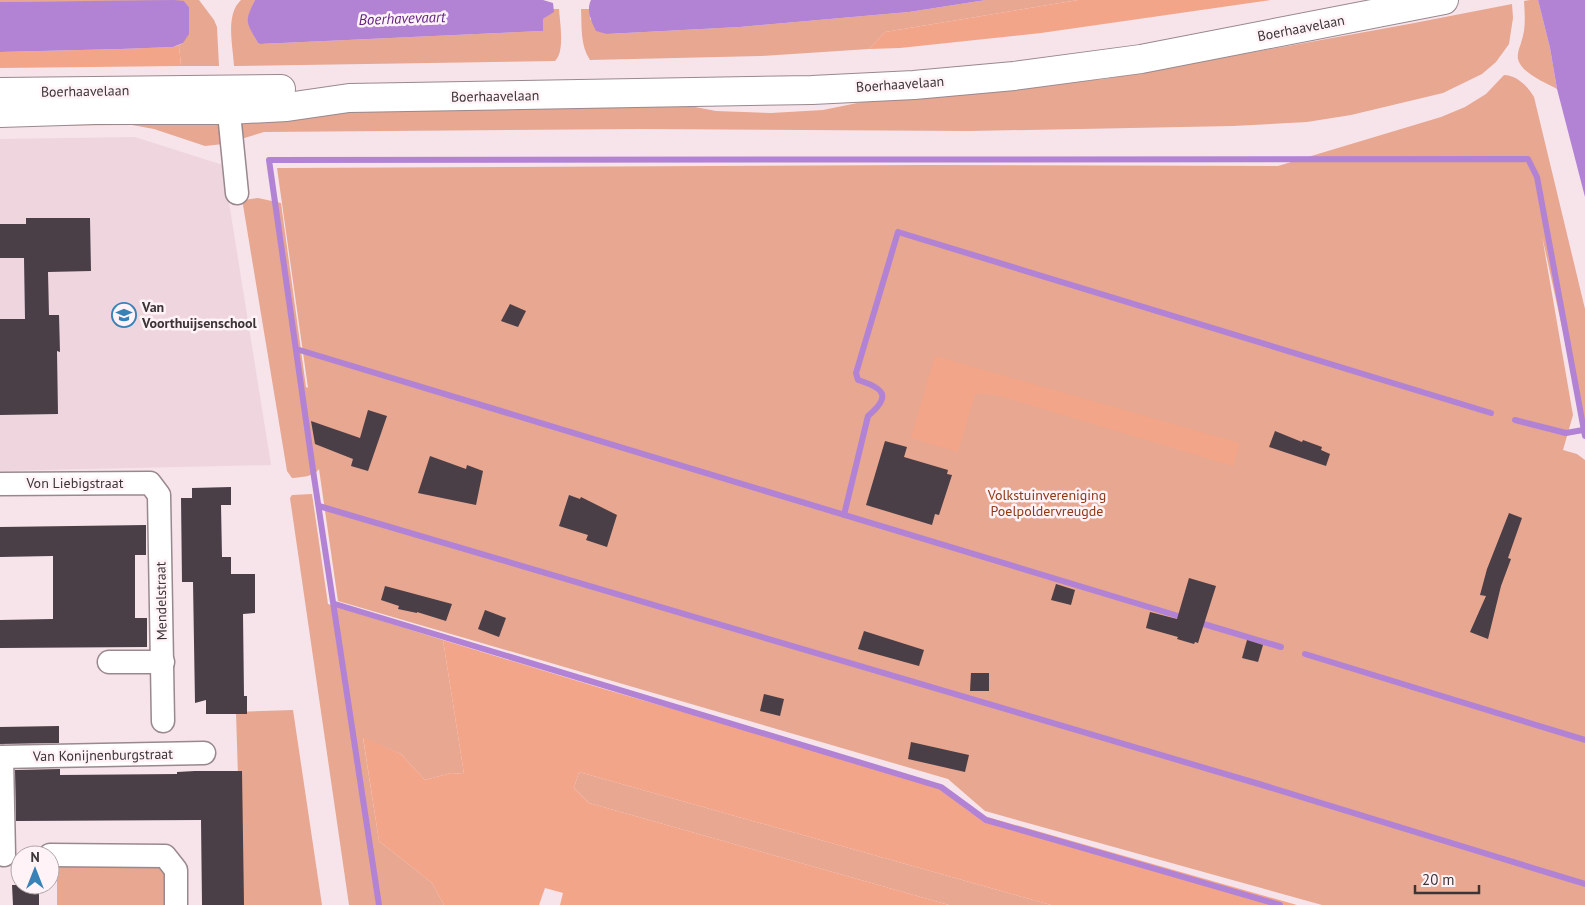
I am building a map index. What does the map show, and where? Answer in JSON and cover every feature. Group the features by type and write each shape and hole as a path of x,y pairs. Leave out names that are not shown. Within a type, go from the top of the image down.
{"main road":[{"name":"Boerhaavelaan","path":"0,92 227,100 287,107 349,98 812,90 914,84 1014,76 1141,59 1444,0"},
{"name":"Boerhaavelaan","path":"0,113 95,110 227,100"}],"street":[{"path":"227,100 237,193"},
{"name":"Von Liebigstraat","path":"0,484 150,483"},
{"name":"Mendelstraat","path":"150,483 159,495 163,721"},
{"path":"109,662 163,662"},
{"name":"Van Konijnenburgstraat","path":"8,855 1,757 204,753"},
{"path":"60,855 165,856 176,870 176,905"}],"shaded area":[{"path":"1078,0 1271,0 1041,33 900,48 869,49 885,32"},
{"path":"179,45 181,66 0,68 0,52 173,47"},
{"name":"Van Voorthuijsenschool","path":"135,137 223,165 271,465 0,471 0,139"},
{"path":"935,356 1240,443 1233,466 1000,396 980,393 975,395 958,452 911,438"},
{"path":"443,640 937,786 970,812 1297,905 1051,905 579,772 574,788 589,803 949,905 560,905 563,893 545,888 539,905 444,905 432,883 379,841 363,737 401,754 425,780 451,773 464,774"}],"green space":[{"path":"0,0 199,0 217,27 219,66 181,66 179,45 183,43 189,7 184,1 0,2"},
{"path":"241,0 255,0 249,22 254,36 260,44 543,31 543,19 553,12 553,9 559,9 560,51 555,61 234,66 231,22 236,6"},
{"path":"986,0 1078,0 885,32 869,49 761,56 590,60 582,36 581,9 590,9 590,19 607,34 740,27 909,12"},
{"path":"1538,0 1550,48 1557,89 1530,74 1518,60 1518,52 1523,38 1524,1"},
{"path":"1512,4 1513,18 1509,44 1496,62 1482,74 1443,93 1351,115 1307,122 1233,126 970,131 641,129 264,132 238,140 236,131 247,113 385,108 695,107 716,111 771,113 823,110 872,100 1105,79"},
{"name":"Volkstuinvereniging Poelpoldervreugde","path":"1504,75 1522,82 1534,97 1585,309 1585,432 1542,236 1573,415 1563,450 1577,454 1585,460 1585,905 1322,905 985,811 948,779 338,601 319,469 310,475 292,478 287,471 243,205 244,200 258,198 281,203 306,387 308,388 277,168 927,165 1278,166 1441,117 1465,107 1486,94"},
{"path":"207,114 221,128 223,144 205,146 154,129 132,125 0,126"},
{"path":"312,494 328,604 443,640 464,774 451,773 425,780 401,754 363,738 379,841 432,883 444,905 349,905 290,498 292,495"},
{"path":"293,710 322,905 242,905 236,712"},
{"path":"579,772 1051,905 949,905 589,803 574,788"},
{"path":"150,862 166,875 169,885 169,905 57,905 57,895 60,895 60,863"}],"water":[{"name":"Boerhavevaart","path":"255,0 543,0 553,3 554,12 543,19 543,31 260,44 251,31 248,22 249,13"},
{"path":"591,0 986,0 909,12 740,27 607,34 596,31 594,27 589,12"},
{"path":"1538,0 1585,0 1585,197 1557,89 1550,48"},
{"path":"184,1 189,7 189,34 183,43 173,47 0,52 0,2"}],"building":[{"path":"26,218 90,218 91,271 48,272 49,315 59,315 60,352 57,351 58,414 0,415 0,319 25,319 24,258 0,258 0,224 26,224"},
{"path":"510,304 526,311 518,327 501,321"},
{"path":"368,410 387,416 368,471 351,466 353,459 315,444 311,421 360,438"},
{"path":"1275,431 1302,442 1303,440 1322,447 1321,450 1330,454 1326,466 1269,447"},
{"path":"885,441 907,447 904,457 948,470 947,474 952,475 939,515 935,514 932,525 866,505"},
{"path":"430,456 466,469 467,465 483,471 476,505 418,493"},
{"path":"231,487 231,505 221,505 222,557 231,557 231,574 255,574 255,613 243,614 244,696 247,696 247,714 206,714 206,700 195,703 193,582 182,582 181,498 192,498 192,488"},
{"path":"569,495 580,499 581,497 617,515 607,547 586,540 588,535 559,526"},
{"path":"1509,513 1522,518 1508,558 1511,559 1501,586 1488,639 1470,632 1486,596 1480,595 1487,569"},
{"path":"146,525 146,555 135,555 135,618 147,618 147,647 0,648 0,620 53,619 53,556 0,557 0,527"},
{"path":"1189,578 1216,586 1198,643 1195,642 1194,644 1177,639 1178,637 1146,628 1150,612 1177,619"},
{"path":"1056,584 1075,590 1071,605 1051,600"},
{"path":"385,586 452,604 446,621 417,612 398,609 399,606 381,600"},
{"path":"485,610 506,618 499,637 478,629"},
{"path":"864,631 924,650 919,666 858,649"},
{"path":"1247,640 1263,645 1258,662 1242,658"},
{"path":"971,673 989,673 989,691 970,691"},
{"path":"764,694 784,699 780,716 760,711"},
{"path":"59,726 59,743 0,744 0,727"},
{"path":"911,742 969,755 965,772 908,759"},
{"path":"60,769 60,775 177,774 177,772 195,771 242,771 244,905 202,905 201,820 16,821 15,770"},
{"path":"12,895 39,895 39,905 13,905"}],"waterway":[{"path":"379,905 314,477 269,160 1528,159 1537,177 1585,436"},
{"path":"844,515 868,416 876,409 882,398 879,390 858,380 856,373 898,232 1491,413"},
{"path":"296,349 1185,618"},
{"path":"1515,420 1566,433 1583,430"},
{"path":"319,506 1259,784 1585,884"},
{"path":"335,604 941,787 986,820 1280,905"},
{"path":"1197,622 1281,647"},
{"path":"1305,654 1585,740"}],"place":[{"name":"Van Voorthuijsenschool","path":"124,315"}]}
